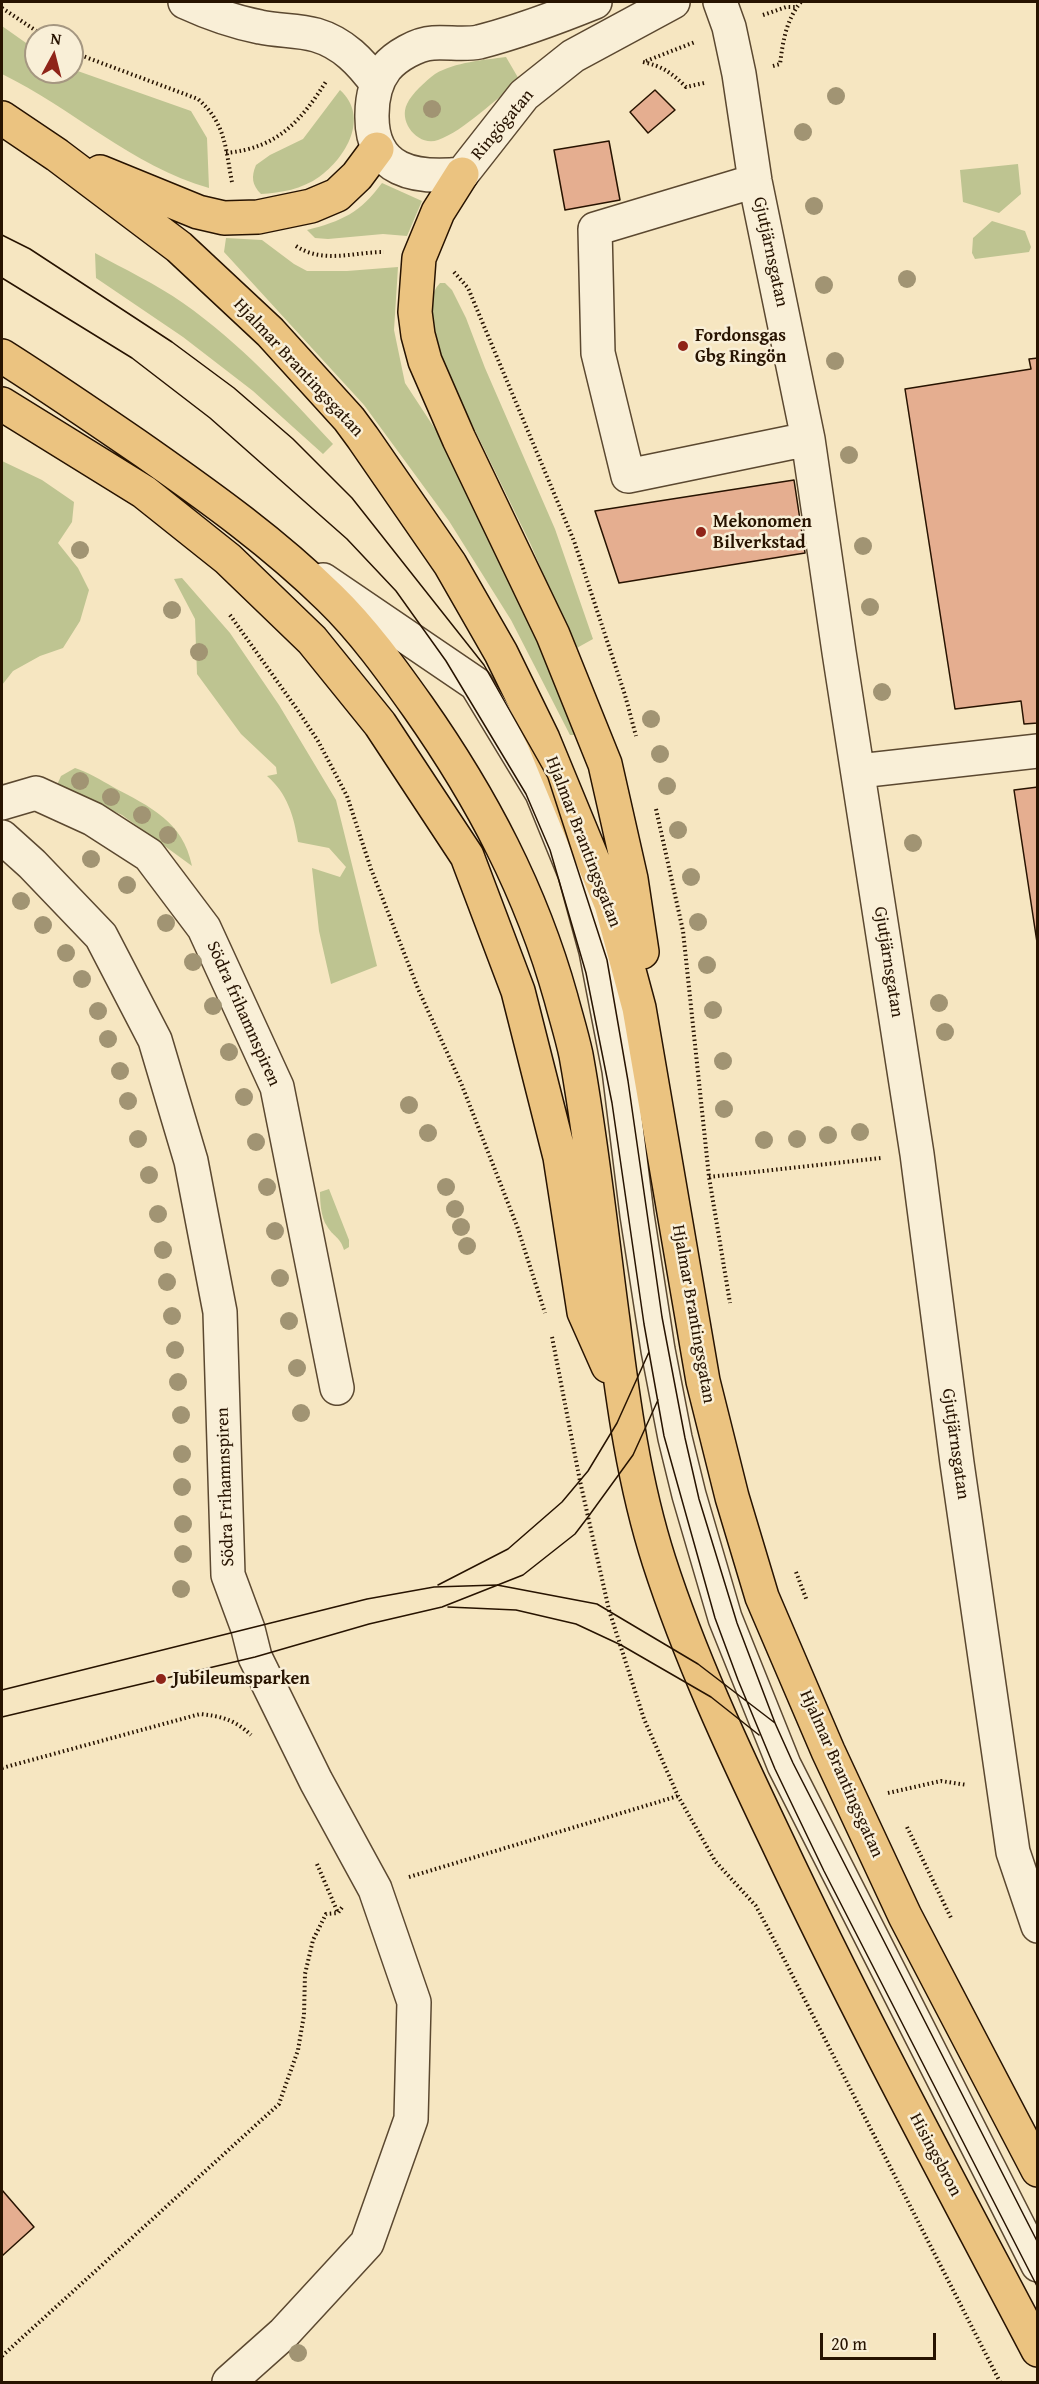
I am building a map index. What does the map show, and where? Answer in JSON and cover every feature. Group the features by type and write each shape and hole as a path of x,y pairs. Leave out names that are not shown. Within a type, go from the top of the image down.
{"main road":[{"name":"Hjalmar Brantingsgatan","path":"2,118 57,155 179,247 270,332 349,418 450,564 501,653 543,739 611,904 639,1008 703,1381 732,1497 762,1597 828,1751 905,1916 1038,2170"},
{"path":"57,155 198,212 224,218 281,214 311,206 337,195 357,176 377,149"},
{"path":"462,174 438,212 419,258 415,312 425,361 459,439 553,635 605,764 632,879 642,944 639,1008"},
{"path":"2,356 200,490 279,551 334,602 383,657 450,753 504,848 530,902 552,966 575,1047 589,1134 623,1402"},
{"path":"2,405 144,492 228,559 304,632 380,724 467,856 518,991 560,1157 584,1312 623,1402"},
{"name":"Hisingsbron","path":"623,1402 638,1481 658,1557 675,1607 722,1724 833,1960 1038,2350"}],"street":[{"path":"185,2 240,22 315,35 333,42 364,65 377,84"},
{"path":"377,149 372,122 372,104 377,84 386,68 402,54 430,43 477,42 595,2"},
{"name":"Ringögatan","path":"377,149 392,163 413,174 436,177 462,174 524,95 573,56 673,2"},
{"name":"Gjutjärnsgatan","path":"720,2 729,27 739,74 755,181 808,439 838,652 859,771 917,1154 957,1463 1013,1852 1038,1926"},
{"path":"755,181 595,229 598,353 628,476 808,439"},
{"path":"279,551 476,684 542,793 575,874 596,951 619,1070 637,1215 658,1350 675,1438 725,1618 784,1765 1038,2265"},
{"path":"859,771 1038,751"},
{"name":"Södra frihamnspiren","path":"2,803 36,793 93,819 149,855 204,928 277,1087 337,1388"},
{"name":"Södra Frihamnspiren","path":"2,837 32,864 101,936 155,1040 191,1161 220,1312 228,1575 248,1629 255,1657 316,1781 375,1889 414,2001 411,2120 367,2243 284,2333 229,2382"},
{"path":"619,1070 639,1008"}],"path":[{"path":"797,7 801,2"},
{"path":"2,8 26,24"},
{"path":"84,56 198,99 211,110 222,129 232,182 236,189"},
{"path":"291,242 306,253 326,257 383,252 419,258 443,265 456,274 468,288 574,541 625,695 637,741"},
{"path":"228,612 318,741 347,796 371,869 419,991 461,1083 517,1226 547,1320"},
{"path":"652,798 683,932 709,1177 730,1306"},
{"path":"709,1177 917,1154"},
{"path":"550,1330 609,1610 644,1719 678,1796 715,1861 756,1906 1000,2382"},
{"path":"793,1566 809,1608"},
{"path":"2,1768 200,1714 222,1716 242,1726 257,1741"},
{"path":"888,1793 941,1781 964,1783 970,1788"},
{"path":"883,1784 893,1802"},
{"path":"338,1913 345,1902 375,1889 678,1796"},
{"path":"904,1822 944,1904"},
{"path":"316,1861 338,1913"},
{"path":"2,2356 279,2104 298,2050 304,2015 305,1974 313,1940 327,1914 338,1913"}],"green space":[{"path":"2,26 24,42 24,84 84,84 84,73 191,111 207,138 209,188 154,166 2,74"},
{"path":"506,57 520,81 480,114 448,136 438,140 423,140 412,131 405,118 407,104 435,74 460,64"},
{"path":"340,90 349,101 354,124 351,136 338,159 329,169 306,185 261,194 253,181 256,165 270,155 303,139"},
{"path":"1018,164 1021,194 999,213 963,202 960,170"},
{"path":"382,183 422,201 407,236 383,234 328,239 315,238 307,230 340,219 358,209"},
{"path":"992,221 1025,231 1031,247 1029,252 975,259 972,253 973,238"},
{"path":"226,238 262,240 307,271 398,267 394,330 405,383 456,461 483,515 578,735 570,735 511,620 449,521 364,405 224,252"},
{"path":"95,253 162,289 204,318 262,369 333,444 323,454 253,391 183,337 96,278"},
{"path":"440,283 445,283 452,290 466,318 485,368 555,529 593,639 575,649 531,545 445,367 432,315 434,292"},
{"path":"2,461 42,480 74,502 72,522 58,543 78,568 89,590 80,621 63,648 40,656 13,671 2,685"},
{"path":"182,578 230,633 279,705 336,800 377,966 331,984 319,931 312,868 340,877 346,867 329,848 298,842 285,797 267,776 277,774 276,767 241,734 197,674 195,619 174,579"},
{"path":"75,768 140,801 163,817 181,837 192,866 122,815 57,785 61,776"},
{"path":"329,1189 349,1240 349,1247 344,1250 325,1223 322,1214 320,1192"}],"building":[{"path":"655,90 675,110 648,133 630,112"},
{"path":"609,141 620,200 565,210 554,150"},
{"path":"1038,358 1038,723 1024,724 1021,701 955,709 905,389 1031,369 1029,359"},
{"path":"794,480 805,553 619,583 595,511"},
{"path":"1038,787 1038,949 1014,790"},
{"path":"2,2190 34,2227 2,2256"}],"tram line":[{"path":"2,235 30,249 172,342 234,388 293,439 352,498 484,665 548,778 607,960 628,1081 662,1317 685,1438 699,1499 737,1623 775,1723 793,1763 1038,2243"},
{"path":"2,278 132,358 210,418 347,539 396,591 446,661 526,794 550,850 586,973 612,1103 644,1324 664,1436 715,1618 775,1769 824,1871 1038,2288"},
{"path":"438,1585 508,1549 562,1502 588,1471 617,1423 649,1352"},
{"path":"2,1717 255,1657 369,1624 442,1607 523,1575 575,1534 633,1455 658,1400"},
{"path":"2,1690 367,1599 434,1587 497,1585 597,1604 698,1664 775,1723"},
{"path":"448,1607 516,1610 576,1624 621,1645 711,1697 759,1735"}],"place":[{"name":"Fordonsgas Gbg Ringön","path":"683,346"},
{"name":"Mekonomen Bilverkstad","path":"701,532"},
{"name":"Jubileumsparken","path":"161,1679"}]}
